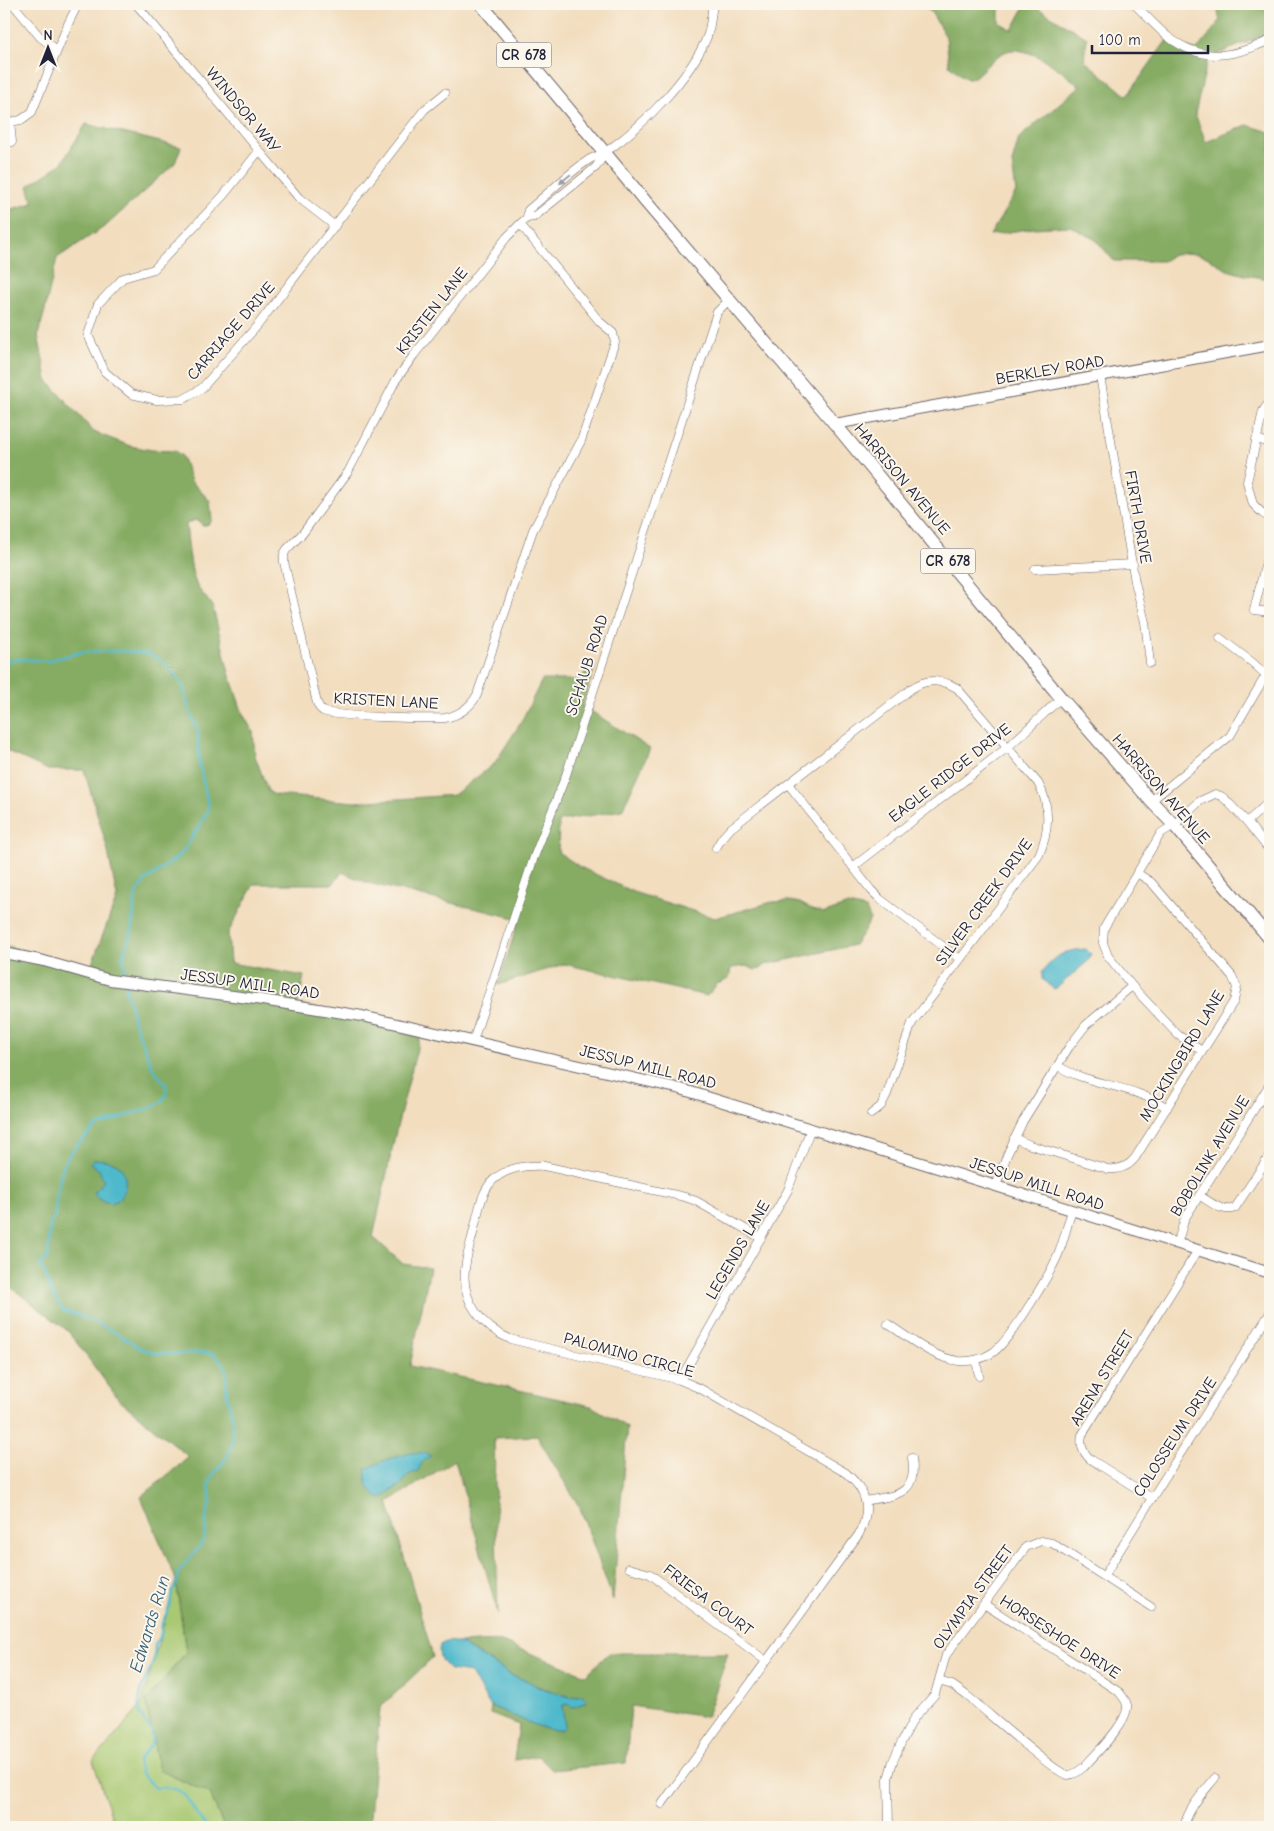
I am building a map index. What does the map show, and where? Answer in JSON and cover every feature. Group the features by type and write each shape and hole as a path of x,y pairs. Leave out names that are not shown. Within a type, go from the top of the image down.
{"main road":[{"name":"CR 678","path":"482,4 605,153"},
{"name":"HARRISON AVENUE","path":"605,153 835,424 1061,698 1174,825 1270,939"}],"street":[{"path":"12,4 40,36 57,50"},
{"path":"12,142 7,122 21,120 32,112 78,4"},
{"name":"WINDSOR WAY","path":"136,4 299,198 335,226"},
{"name":"KRISTEN LANE","path":"520,224 615,337 581,441 535,524 478,695 471,704 456,715 442,718 348,715 324,711 318,706 314,690 284,562 285,550 303,533 348,472 396,380 507,237 520,224 527,218 534,218 596,167 605,153 655,110 692,64 709,31 714,4"},
{"path":"1134,4 1166,35 1185,49 1200,53 1228,56 1270,40"},
{"name":"CARRIAGE DRIVE","path":"259,151 224,196 154,269 123,278 98,304 88,335 105,372 131,394 157,400 184,399 202,388 257,326 424,110 445,93"},
{"name":"SCHAUB ROAD","path":"473,1041 534,857 566,775 717,312 729,300"},
{"name":"BERKLEY ROAD","path":"835,424 1270,345"},
{"name":"FIRTH DRIVE","path":"1100,376 1145,622 1150,663"},
{"path":"1270,401 1263,411 1247,482 1253,504 1270,518"},
{"path":"1256,438 1270,442"},
{"path":"1270,546 1254,610 1270,612"},
{"path":"1035,569 1133,564"},
{"path":"1151,801 1230,736 1269,675 1220,638"},
{"name":"SILVER CREEK DRIVE","path":"716,848 722,838 732,828 911,689 920,683 930,680 947,682 957,688 1038,783 1043,792 1048,819 1044,843 1039,855 912,1023 887,1094 881,1106 871,1114"},
{"name":"EAGLE RIDGE DRIVE","path":"852,867 1008,747 1061,698"},
{"path":"789,785 852,867 880,899 960,959"},
{"path":"1202,1052 1178,1035 1132,986 1106,953 1103,944 1103,934 1108,920 1161,833 1174,825 1207,797 1215,794 1221,796 1270,851"},
{"path":"1246,822 1270,801"},
{"name":"MOCKINGBIRD LANE","path":"1014,1138 1030,1145 1103,1168 1118,1169 1133,1161 1234,1001 1236,983 1232,976 1151,882 1137,873"},
{"name":"JESSUP MILL ROAD","path":"4,953 44,961 110,980 328,1010 681,1089 811,1128 1270,1273"},
{"path":"996,1186 1014,1138 1077,1036 1086,1025 1132,986"},
{"path":"1058,1066 1070,1072 1147,1096 1167,1108"},
{"name":"BOBOLINK AVENUE","path":"1177,1244 1185,1218 1270,1084"},
{"name":"LEGENDS LANE","path":"680,1380 788,1190 811,1128"},
{"path":"1200,1196 1223,1209 1235,1208 1270,1155"},
{"name":"PALOMINO CIRCLE","path":"761,1238 696,1201 684,1197 544,1166 529,1165 496,1178 488,1188 479,1207 464,1272 468,1298 474,1310 485,1324 498,1334 510,1339 680,1380 701,1389 846,1473 859,1486 865,1501"},
{"path":"888,1324 941,1357 976,1360 993,1353 1008,1338 1058,1255 1072,1211"},
{"name":"ARENA STREET","path":"1152,1498 1090,1459 1084,1453 1080,1443 1082,1435 1198,1250"},
{"name":"COLOSSEUM DRIVE","path":"1104,1576 1270,1313"},
{"path":"976,1360 979,1376"},
{"path":"662,1804 858,1534 864,1525 866,1514 865,1501 893,1496 908,1487 913,1476 912,1458"},
{"name":"OLYMPIA STREET","path":"889,1827 888,1779 893,1761 914,1718 935,1694 946,1655 1026,1547 1041,1541 1059,1546 1150,1607"},
{"name":"FRIESA COURT","path":"629,1568 650,1574 766,1661"},
{"name":"HORSESHOE DRIVE","path":"939,1681 952,1685 966,1695 1045,1761 1061,1773 1069,1775 1078,1772 1085,1766 1122,1722 1127,1704 1119,1692 984,1604"},
{"path":"1184,1827 1190,1809 1215,1778"}],"green space":[{"path":"921,4 999,4 999,22 1012,30 1026,4 1031,4 1087,38 1084,60 1127,96 1167,40 1196,51 1220,21 1216,4 1270,4 1270,33 1208,58 1195,114 1206,142 1247,125 1270,132 1270,279 1227,270 1209,258 1197,254 1183,253 1171,256 1163,261 1114,261 1096,240 1070,226 1034,228 990,235 1016,192 1012,163 1019,138 1080,86 1042,59 1016,50 1001,54 977,75 972,78 966,78 949,65 946,37 931,12"},
{"path":"86,124 181,147 175,163 107,225 57,258 38,335 47,380 94,432 130,446 152,450 175,451 182,456 191,481 210,501 212,520 209,524 202,526 201,522 195,520 186,524 191,565 197,586 213,608 229,673 243,714 253,732 255,756 268,791 275,795 355,802 454,795 494,764 520,724 542,680 579,680 590,667 595,666 582,707 650,749 622,810 559,821 558,852 580,867 633,892 715,918 772,902 789,901 800,903 815,911 825,913 848,905 866,909 870,919 854,945 764,965 761,969 755,970 747,966 731,968 729,979 717,984 707,996 564,964 498,985 519,919 368,883 342,872 333,884 254,884 228,933 230,963 304,976 298,1005 422,1029 396,1131 373,1237 403,1264 430,1268 410,1366 591,1406 627,1427 613,1600 580,1508 537,1436 494,1438 498,1614 455,1460 388,1502 433,1657 380,1708 369,1827 224,1827 210,1794 159,1770 146,1702 186,1652 176,1580 141,1497 189,1457 119,1400 68,1331 8,1285 4,1271 4,945 90,969 117,897 107,847 84,770 48,770 4,751 4,211 33,203 28,186 61,164"},
{"path":"176,1580 186,1652 146,1702 159,1770 210,1794 224,1827 115,1827 93,1761 141,1706"},
{"path":"499,1641 586,1675 609,1653 728,1653 707,1717 631,1706 626,1763 552,1770 538,1756 514,1760 519,1725 490,1714 491,1706 544,1728 560,1730 565,1726 562,1706 566,1704 573,1707 581,1695 570,1697 513,1676 460,1643"}],"water":[{"path":"1086,949 1091,954 1088,961 1058,987 1054,989 1042,979 1042,972 1061,954"},
{"path":"94,1159 106,1160 117,1164 122,1170 125,1177 125,1186 119,1199 112,1202 104,1201 95,1195 95,1191 104,1181 99,1170 90,1163"},
{"path":"411,1453 425,1453 431,1456 423,1462 418,1471 408,1475 400,1486 390,1491 387,1495 379,1498 375,1496 368,1486 366,1469 386,1460"},
{"path":"448,1641 460,1643 513,1676 538,1687 570,1697 583,1695 587,1702 573,1707 566,1704 562,1706 565,1726 560,1730 544,1728 515,1717 491,1706 471,1673 450,1670 445,1665 441,1659 439,1649 440,1645"}],"waterway":[{"name":"Edwards Run","path":"4,664 12,660 21,659 47,661 82,652 122,651 149,654 166,664 182,684 190,713 198,730 199,762 208,811 179,856 145,881 136,893 131,934 123,955 126,979"},
{"name":"Edwards Run","path":"126,984 133,1019 152,1067 166,1085 166,1095 162,1101 152,1107 97,1126 78,1144 67,1158 62,1170 55,1215 50,1224 48,1256 41,1264 41,1267 51,1292 64,1311 94,1321 140,1348 155,1353 181,1354 202,1352 213,1354 222,1362 226,1370 227,1396 233,1419 232,1445 227,1457 210,1479 211,1502 206,1515 206,1530 202,1543 178,1573 176,1587 172,1592 169,1608 162,1623 161,1634 155,1644 154,1660 142,1688 139,1702 140,1715 151,1730 152,1740 151,1745 138,1761 141,1774 155,1788 170,1788 180,1791 207,1827"}]}
